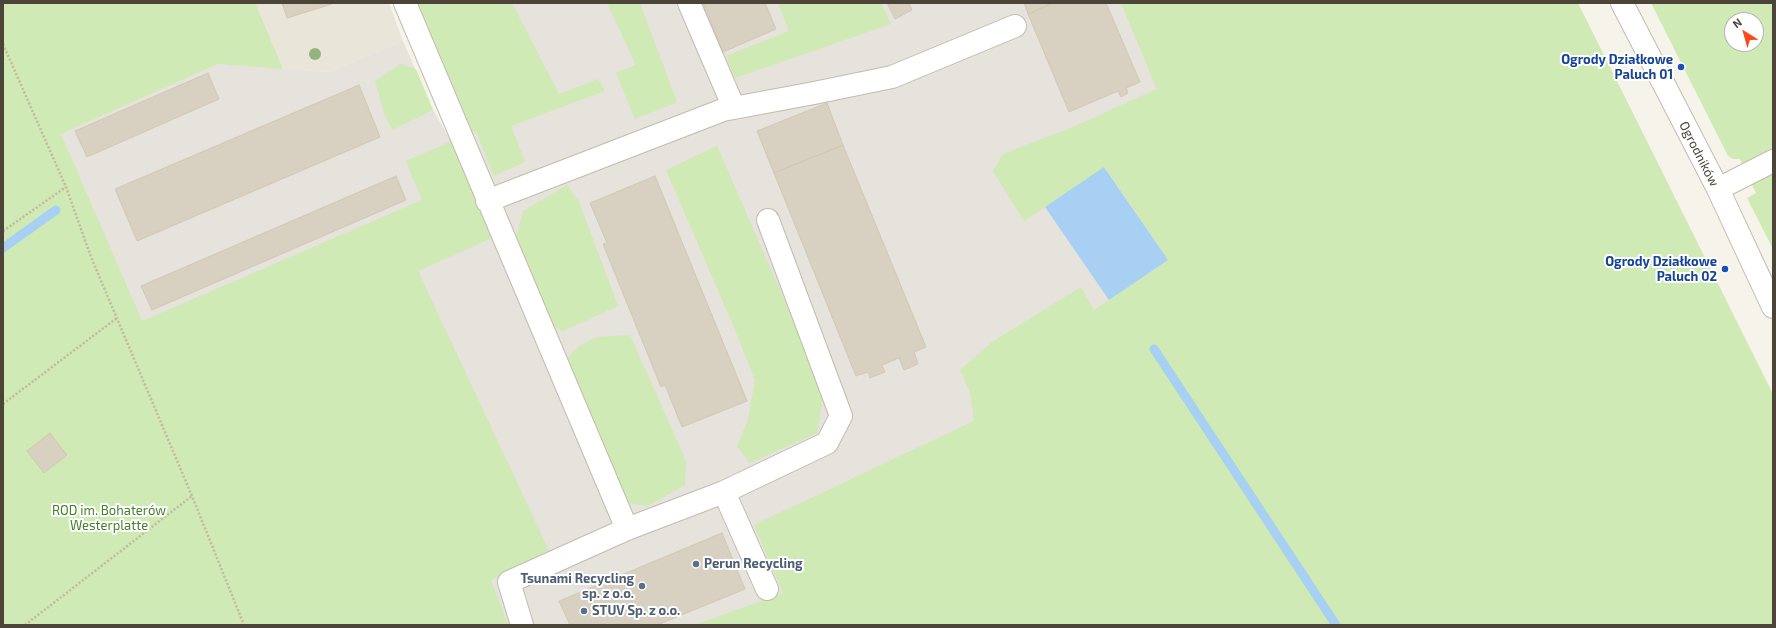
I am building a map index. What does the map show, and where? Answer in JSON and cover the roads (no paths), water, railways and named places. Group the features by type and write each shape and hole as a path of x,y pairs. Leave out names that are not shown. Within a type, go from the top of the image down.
{"street":[{"path":"405,3 487,201 627,529"},
{"path":"689,3 734,108"},
{"name":"Ogrodników","path":"1622,3 1718,189 1773,307"},
{"path":"487,201 723,110 814,93 892,76 1015,26"},
{"path":"1718,189 1773,161"},
{"path":"522,625 508,582 627,529 724,492 827,443 841,416 768,220"},
{"path":"724,492 767,589"}],"water":[{"path":"1104,167 1168,260 1109,300 1045,207"}],"waterway":[{"path":"3,248 56,210"},
{"path":"1154,349 1336,625"}],"place":[{"name":"Ogrody Działkowe Paluch 01","path":"1681,67"},
{"name":"Ogrody Działkowe Paluch 02","path":"1725,269"},
{"name":"Perun Recycling","path":"696,564"},
{"name":"Tsunami Recycling sp. z o.o.","path":"642,586"},
{"name":"STUV Sp. z o.o.","path":"584,611"}],"park label":[{"name":"ROD im. Bohaterów Westerplatte","path":"109,518"}]}
